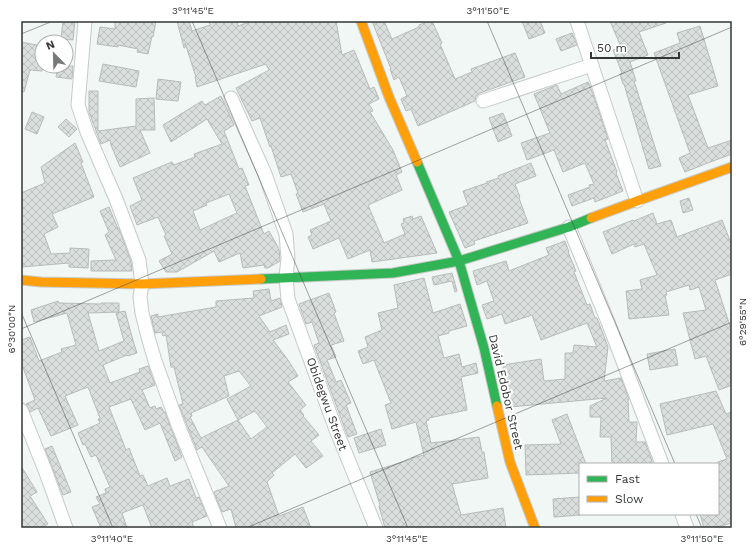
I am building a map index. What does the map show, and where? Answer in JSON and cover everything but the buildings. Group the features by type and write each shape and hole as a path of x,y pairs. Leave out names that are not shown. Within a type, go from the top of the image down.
{"street":[{"path":"85,21 78,105 139,260 142,284 140,297 142,313 155,361 178,425 220,528"},
{"name":"David Edobor Street","path":"361,21 389,97 459,261 484,348 510,462 535,528"},
{"path":"577,21 637,201"},
{"path":"483,101 592,65"},
{"name":"Obidegwu Street","path":"231,98 265,174 286,234 288,258 286,277 288,299 335,427 376,528"},
{"path":"21,280 41,282 142,284 286,277 352,276 393,273 459,261 568,227 637,201 731,171"},
{"path":"568,227 608,322 662,463"},
{"path":"21,410 66,528"},
{"path":"682,515 687,528"}],"traffic: fast":[{"path":"417,162 459,261 484,348 497,406"},
{"path":"261,279 393,273 459,261 569,227 591,218"}],"traffic: slow":[{"path":"361,21 389,97 417,162"},
{"path":"591,218 732,167"},
{"path":"21,280 41,282 142,284 261,279"},
{"path":"497,406 510,462 535,528"}]}
